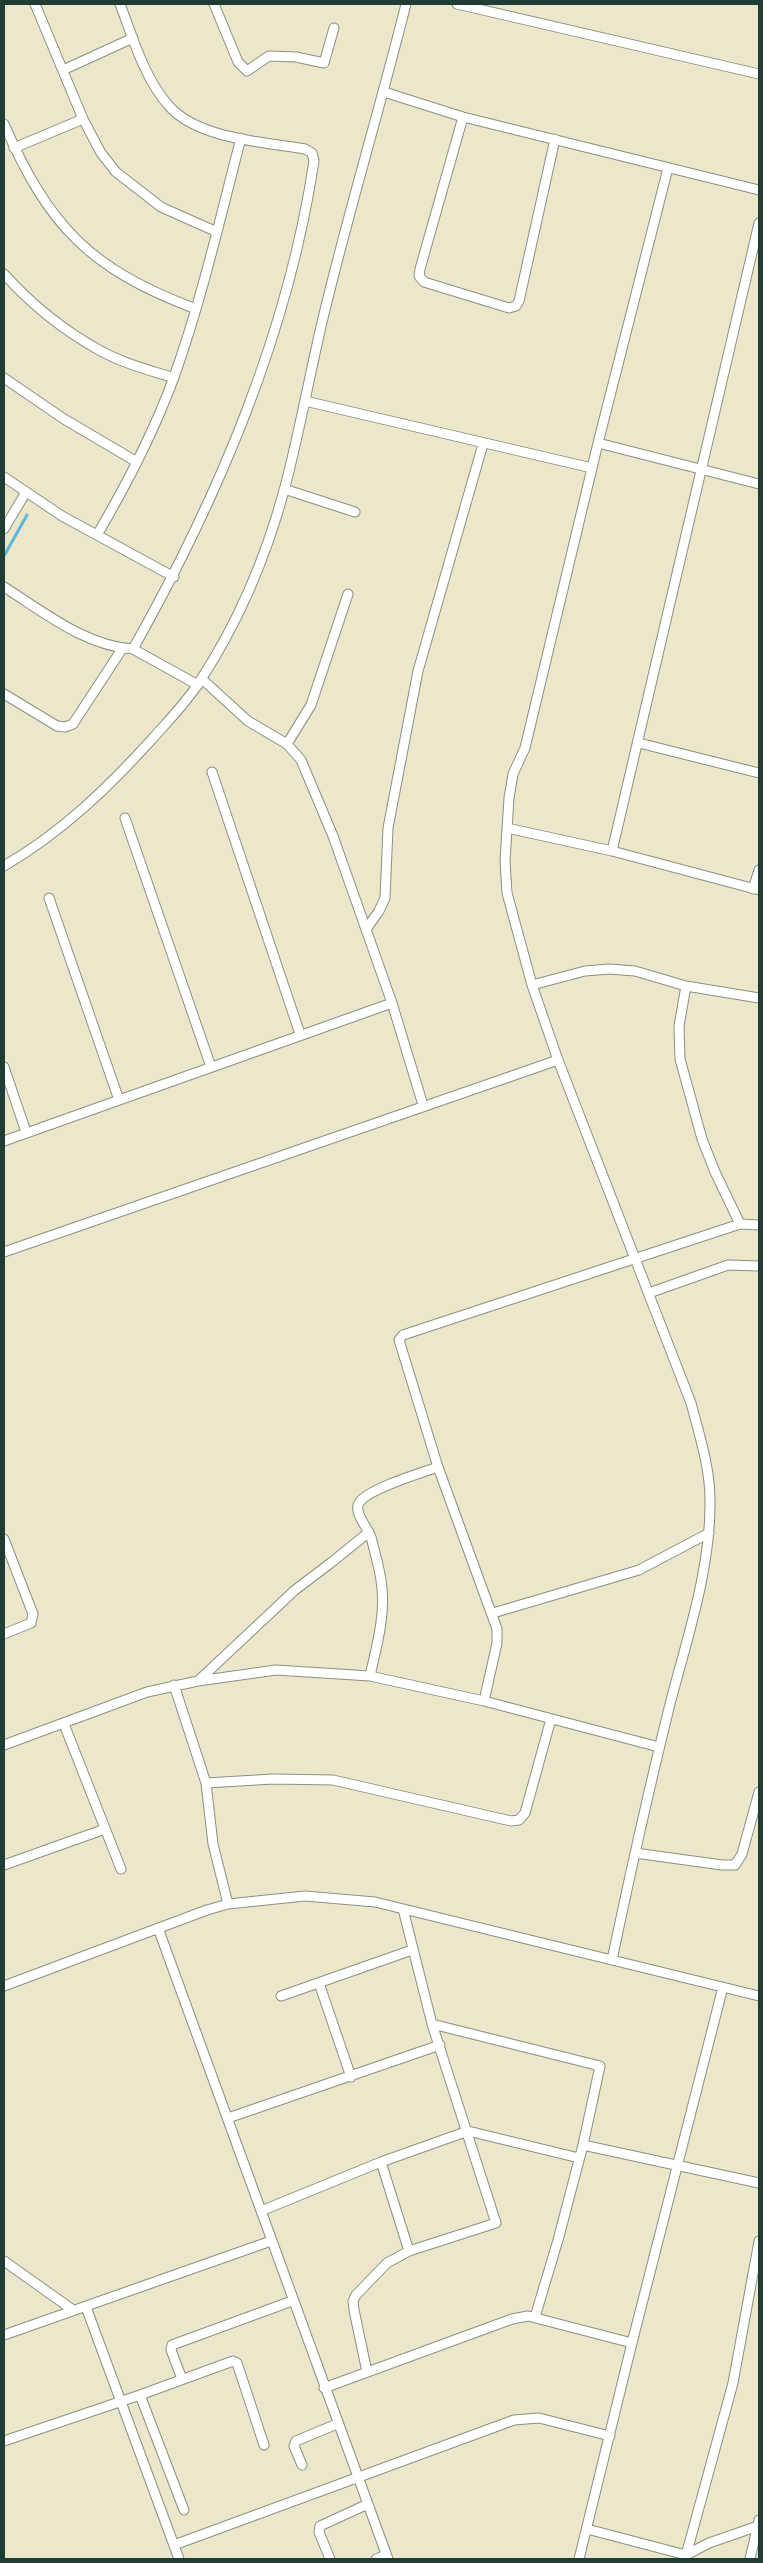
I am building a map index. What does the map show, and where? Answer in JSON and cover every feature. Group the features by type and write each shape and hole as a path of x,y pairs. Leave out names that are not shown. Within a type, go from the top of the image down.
{"street":[{"path":"34,4 83,119 101,154 127,182 161,207 217,232"},
{"path":"120,4 144,67 170,107 186,120 201,127 241,138 305,149 312,153 314,161 308,202 283,301 240,430 174,577 133,649"},
{"path":"214,4 238,62 246,71 269,56 296,57 324,63 334,28"},
{"path":"4,866 45,840 115,780 165,725 200,682 242,605 263,554 284,489 324,313 406,4"},
{"path":"457,4 759,74"},
{"path":"63,70 133,38"},
{"path":"384,92 463,117 759,190"},
{"path":"463,117 420,276 424,282 509,308 516,306 519,300 555,140"},
{"path":"14,148 83,119"},
{"path":"4,124 14,148 41,199 58,221 78,241 122,276 161,296 196,309"},
{"path":"97,535 137,462 174,378 196,309 241,138"},
{"path":"612,1960 659,1748 700,1584 709,1533 710,1498 703,1447 691,1403 558,1060 532,985 507,893 507,828 513,774 525,748 598,443 668,168"},
{"path":"612,851 639,743 759,223"},
{"path":"4,274 20,292 52,320 99,351 174,378"},
{"path":"4,378 64,419 137,462"},
{"path":"305,401 592,468"},
{"path":"598,443 759,484"},
{"path":"368,928 380,911 384,898 388,828 418,672 483,444"},
{"path":"4,477 62,516 174,577"},
{"path":"284,489 356,512"},
{"path":"4,529 26,492"},
{"path":"4,587 85,637 122,649 133,649 200,682 248,720 287,744 301,760 309,776 368,928 423,1105"},
{"path":"287,744 311,705 348,594"},
{"path":"4,694 57,726 65,727 73,724 122,649"},
{"path":"639,743 759,774"},
{"path":"212,772 221,805 300,1034"},
{"path":"125,818 211,1067"},
{"path":"507,828 612,851 756,889 759,870"},
{"path":"49,898 119,1100"},
{"path":"532,985 586,971 609,969 635,971 686,986 759,998"},
{"path":"686,986 679,1026 680,1059 702,1139 715,1172 740,1224"},
{"path":"4,1141 392,1002"},
{"path":"4,1252 423,1105 558,1060"},
{"path":"4,1067 26,1132"},
{"path":"484,1701 498,1636 493,1613 438,1467 399,1340 403,1335 536,1293 635,1257 740,1224 759,1225"},
{"path":"649,1293 728,1266 759,1266"},
{"path":"370,1676 383,1606 382,1588 369,1532 358,1511 357,1505 361,1500 382,1488 438,1467"},
{"path":"198,1681 295,1590 369,1532"},
{"path":"493,1613 638,1570 709,1533"},
{"path":"4,1539 33,1614 31,1623 4,1634"},
{"path":"4,1745 130,1698 174,1685 276,1670 370,1676 484,1701 659,1748"},
{"path":"174,1685 206,1783 214,1844 228,1904"},
{"path":"206,1783 272,1779 333,1780 511,1821 520,1820 525,1813 551,1719"},
{"path":"64,1724 121,1869"},
{"path":"635,1852 735,1865 742,1854 759,1792"},
{"path":"4,1865 105,1829"},
{"path":"4,1986 158,1928 228,1904 305,1896 375,1902 759,1996"},
{"path":"367,2372 353,2301 356,2294 380,2268 409,2251 496,2223 468,2131 432,2024 403,1909"},
{"path":"158,1928 228,2118 336,2424 387,2557 376,2559"},
{"path":"281,1996 412,1950"},
{"path":"319,1983 351,2077"},
{"path":"579,2559 676,2166 723,1986"},
{"path":"432,2024 600,2066 583,2145 535,2317"},
{"path":"228,2118 440,2045"},
{"path":"261,2211 381,2162 468,2131 579,2158"},
{"path":"583,2145 759,2183"},
{"path":"381,2162 409,2251"},
{"path":"4,2335 271,2241"},
{"path":"686,2557 733,2383 759,2241"},
{"path":"4,2261 73,2310"},
{"path":"182,2379 171,2350 172,2345 292,2301"},
{"path":"86,2307 119,2403 178,2559"},
{"path":"324,2388 512,2319 535,2317 632,2343"},
{"path":"4,2441 119,2403 230,2362 237,2363 264,2445"},
{"path":"140,2395 184,2510"},
{"path":"174,2545 521,2419 539,2418 610,2436"},
{"path":"302,2465 294,2446 296,2441 336,2424"},
{"path":"330,2559 319,2532 320,2526 368,2504"},
{"path":"587,2529 686,2557 709,2543 759,2523"},
{"path":"750,2559 759,2523"}],"waterway":[{"path":"4,556 27,515"}]}
